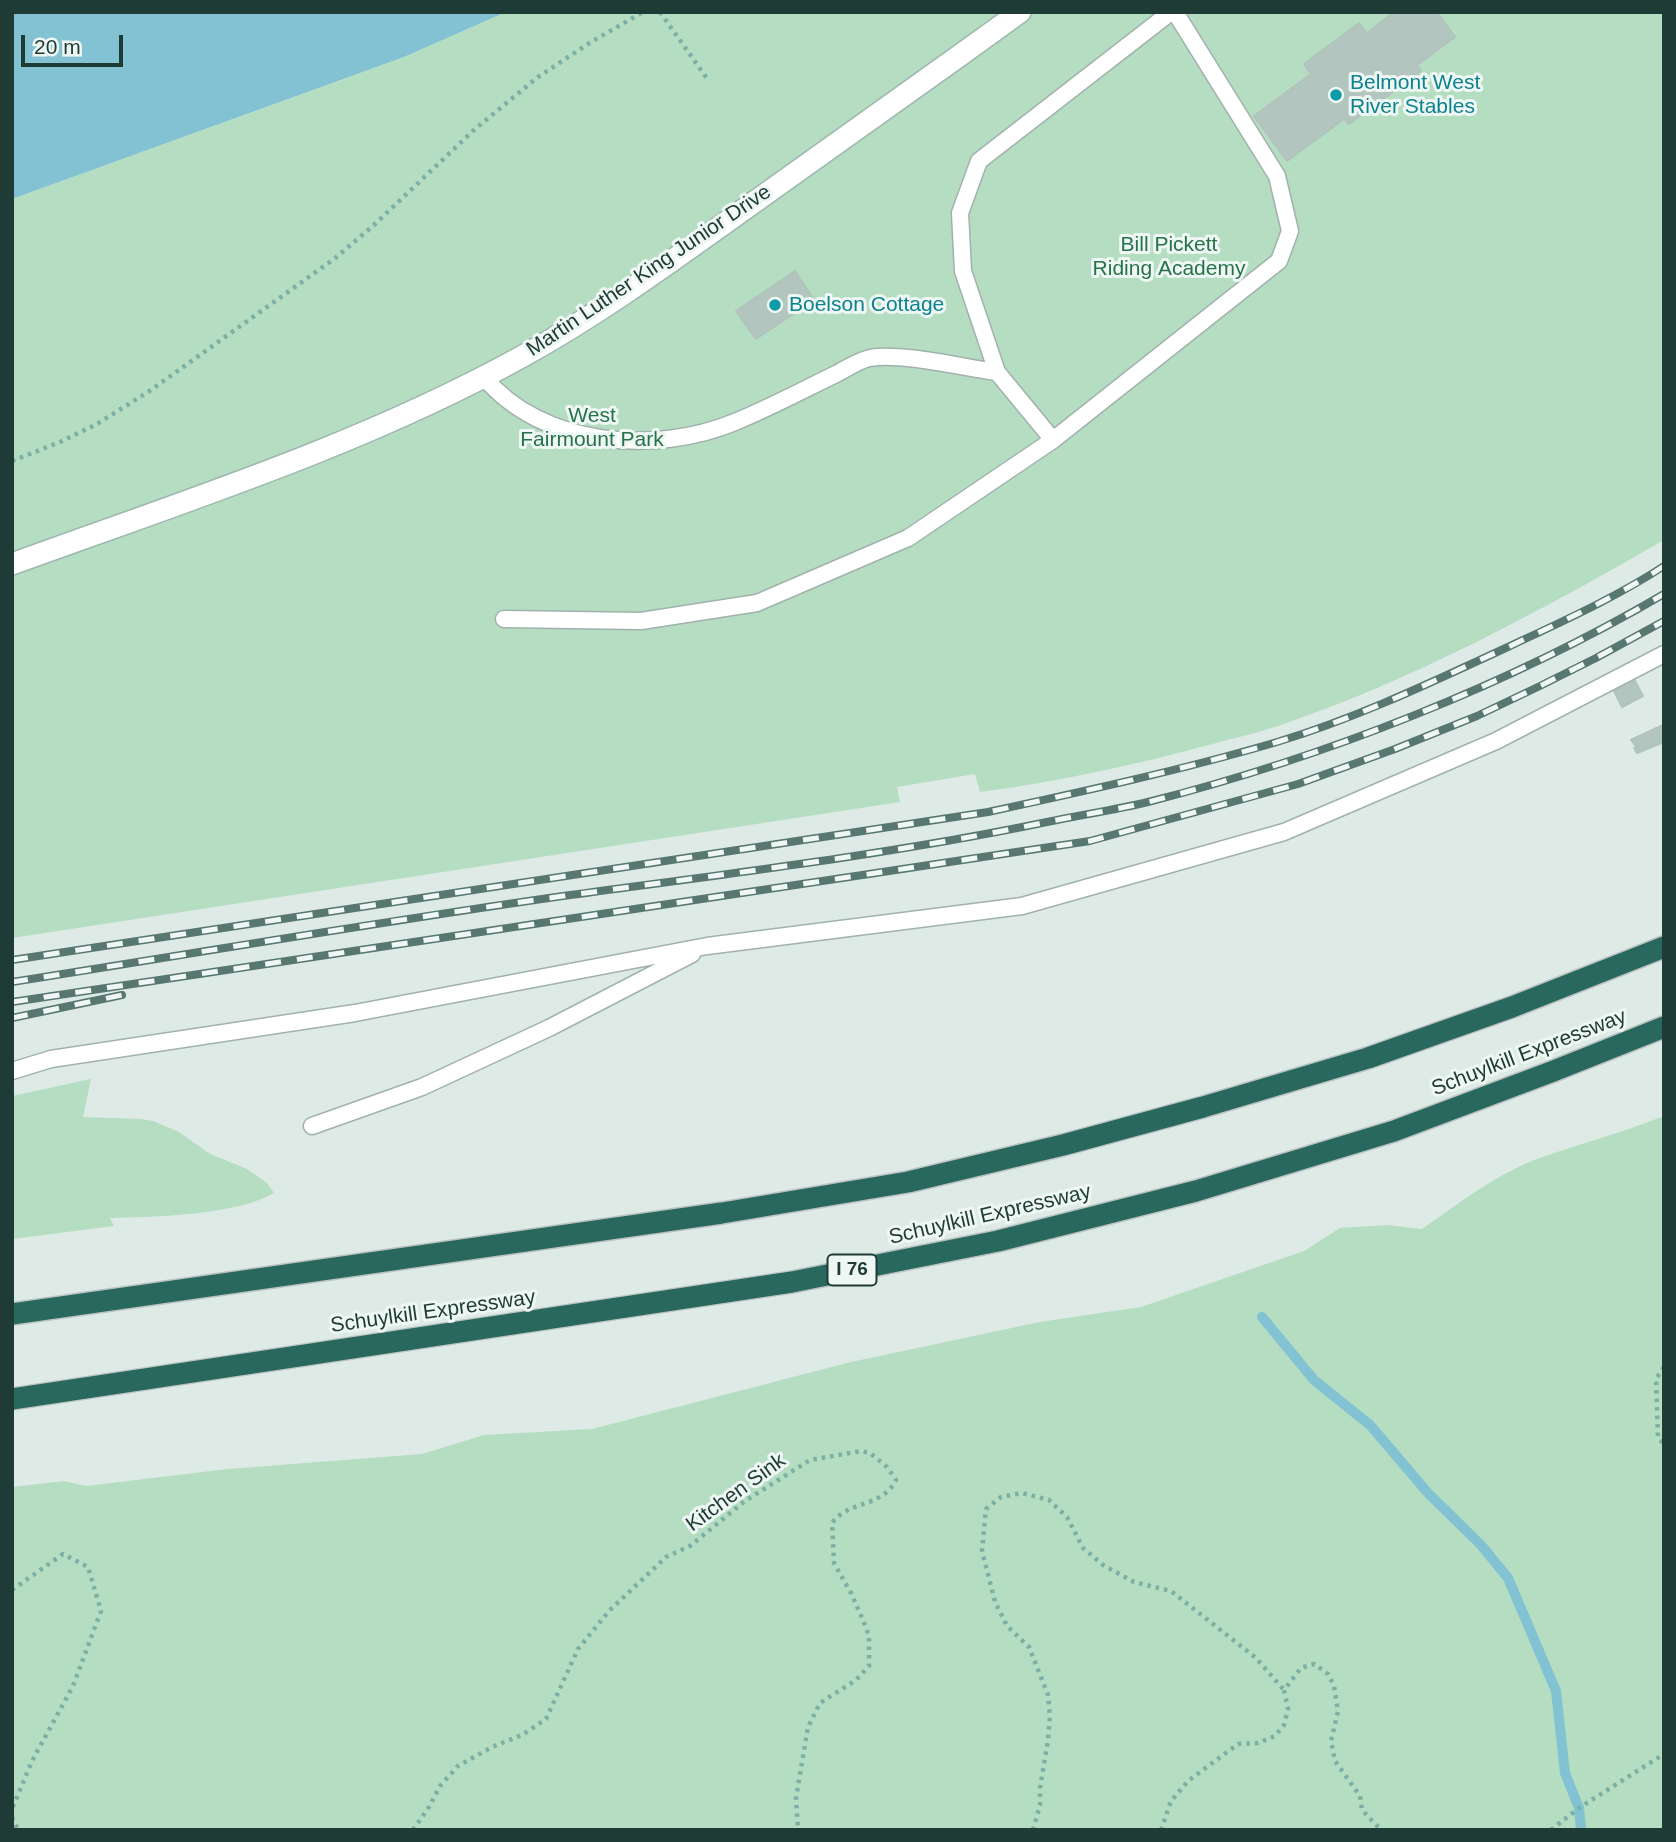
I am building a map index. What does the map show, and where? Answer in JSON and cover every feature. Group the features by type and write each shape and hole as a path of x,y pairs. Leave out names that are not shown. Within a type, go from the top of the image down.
{"highway":[{"path":"12,1314 158,1292 329,1271 722,1213 908,1182 1152,1121 1368,1058 1512,1007 1664,947"},
{"name":"Schuylkill Expressway","path":"12,1399 792,1282 998,1241 1196,1191 1394,1130 1552,1072 1664,1027"}],"main road":[{"name":"Martin Luther King Junior Drive","path":"12,564 307,456 429,404 484,377 581,322 704,238 1020,12"}],"lane":[{"path":"504,619 641,621 757,603 908,538 1053,440 1279,261 1290,231 1277,176 1173,12 979,160 960,213 963,271 997,372 1053,440"},
{"path":"484,377 497,393 538,420 609,439 640,440 673,439 704,433 736,422 869,358 895,357 997,372"},
{"path":"12,1070 51,1059 355,1013 707,946 1022,906 1284,832 1496,741 1664,654"},
{"path":"312,1126 422,1087 549,1028 707,946"}],"path":[{"path":"12,461 97,424 151,390 334,259 475,130 538,77 591,41 643,12"},
{"path":"660,12 708,80"},
{"path":"1664,1367 1656,1379 1658,1438 1664,1444"},
{"name":"Kitchen Sink","path":"413,1830 440,1786 457,1766 522,1735 546,1719 578,1649 609,1611 648,1572 666,1557 690,1546 745,1501 810,1460 861,1451 870,1453 887,1467 897,1480 890,1493 839,1515 832,1523 834,1563 852,1593 869,1636 869,1666 856,1681 820,1703 808,1727 796,1798 798,1830"},
{"path":"1033,1830 1040,1805 1048,1740 1048,1696 1029,1647 1007,1626 995,1602 982,1550 986,1509 1001,1497 1022,1493 1049,1500 1067,1517 1083,1548 1103,1565 1134,1582 1171,1591 1256,1658 1284,1690 1288,1709 1284,1725 1275,1736 1258,1743 1238,1744 1188,1781 1171,1801 1161,1830"},
{"path":"12,1590 63,1554 88,1567 101,1611 73,1686 32,1761 12,1809"},
{"path":"1284,1690 1301,1668 1314,1664 1328,1674 1335,1686 1338,1711 1331,1741 1335,1761 1360,1796 1362,1810 1381,1830"},
{"path":"1551,1830 1664,1754"},
{"path":"12,1817 18,1830"}],"green space":[{"name":"West Fairmount Park","path":"506,12 1664,12 1664,540 1524,618 1380,687 1272,728 1152,759 1067,778 980,792 975,774 897,787 900,802 12,938 12,199 404,57"},
{"path":"91,1079 83,1117 153,1121 179,1132 210,1154 247,1169 267,1183 274,1193 239,1206 217,1210 110,1218 114,1226 12,1239 12,1096"},
{"path":"1664,1116 1664,1830 12,1830 12,1487 64,1481 86,1486 228,1469 422,1454 484,1435 592,1429 851,1362 1040,1322 1141,1307 1304,1251 1340,1228 1387,1225 1422,1229 1506,1173 1537,1159"}],"water":[{"path":"12,12 506,12 404,57 12,199"}],"building":[{"name":"Belmont West River Stables","path":"1394,12 1437,12 1455,37 1417,65 1421,71 1349,124 1344,119 1287,161 1254,116 1311,74 1304,64 1359,23 1367,33"},
{"name":"Boelson Cottage","path":"795,271 814,300 756,339 736,311"},
{"path":"1635,681 1643,696 1622,707 1614,691"},
{"path":"1663,725 1664,742 1637,753 1634,748 1637,747 1631,740"}],"waterway":[{"path":"1262,1317 1314,1380 1370,1425 1428,1493 1481,1545 1508,1578 1556,1691 1565,1773 1579,1808 1581,1830"}],"railway":[{"path":"12,960 988,812 1133,780 1277,742 1365,711 1568,619 1664,566"},
{"path":"12,982 494,906 866,854 1123,808 1280,764 1413,716 1542,659 1664,594"},
{"path":"12,1002 1090,841 1298,784 1395,749 1477,716 1596,658 1664,621"},
{"path":"12,1018 122,995"}],"place":[{"name":"Belmont West River Stables","path":"1336,95"},
{"name":"Boelson Cottage","path":"775,305"}],"park label":[{"name":"Bill Pickett Riding Academy","path":"1169,257"}]}
